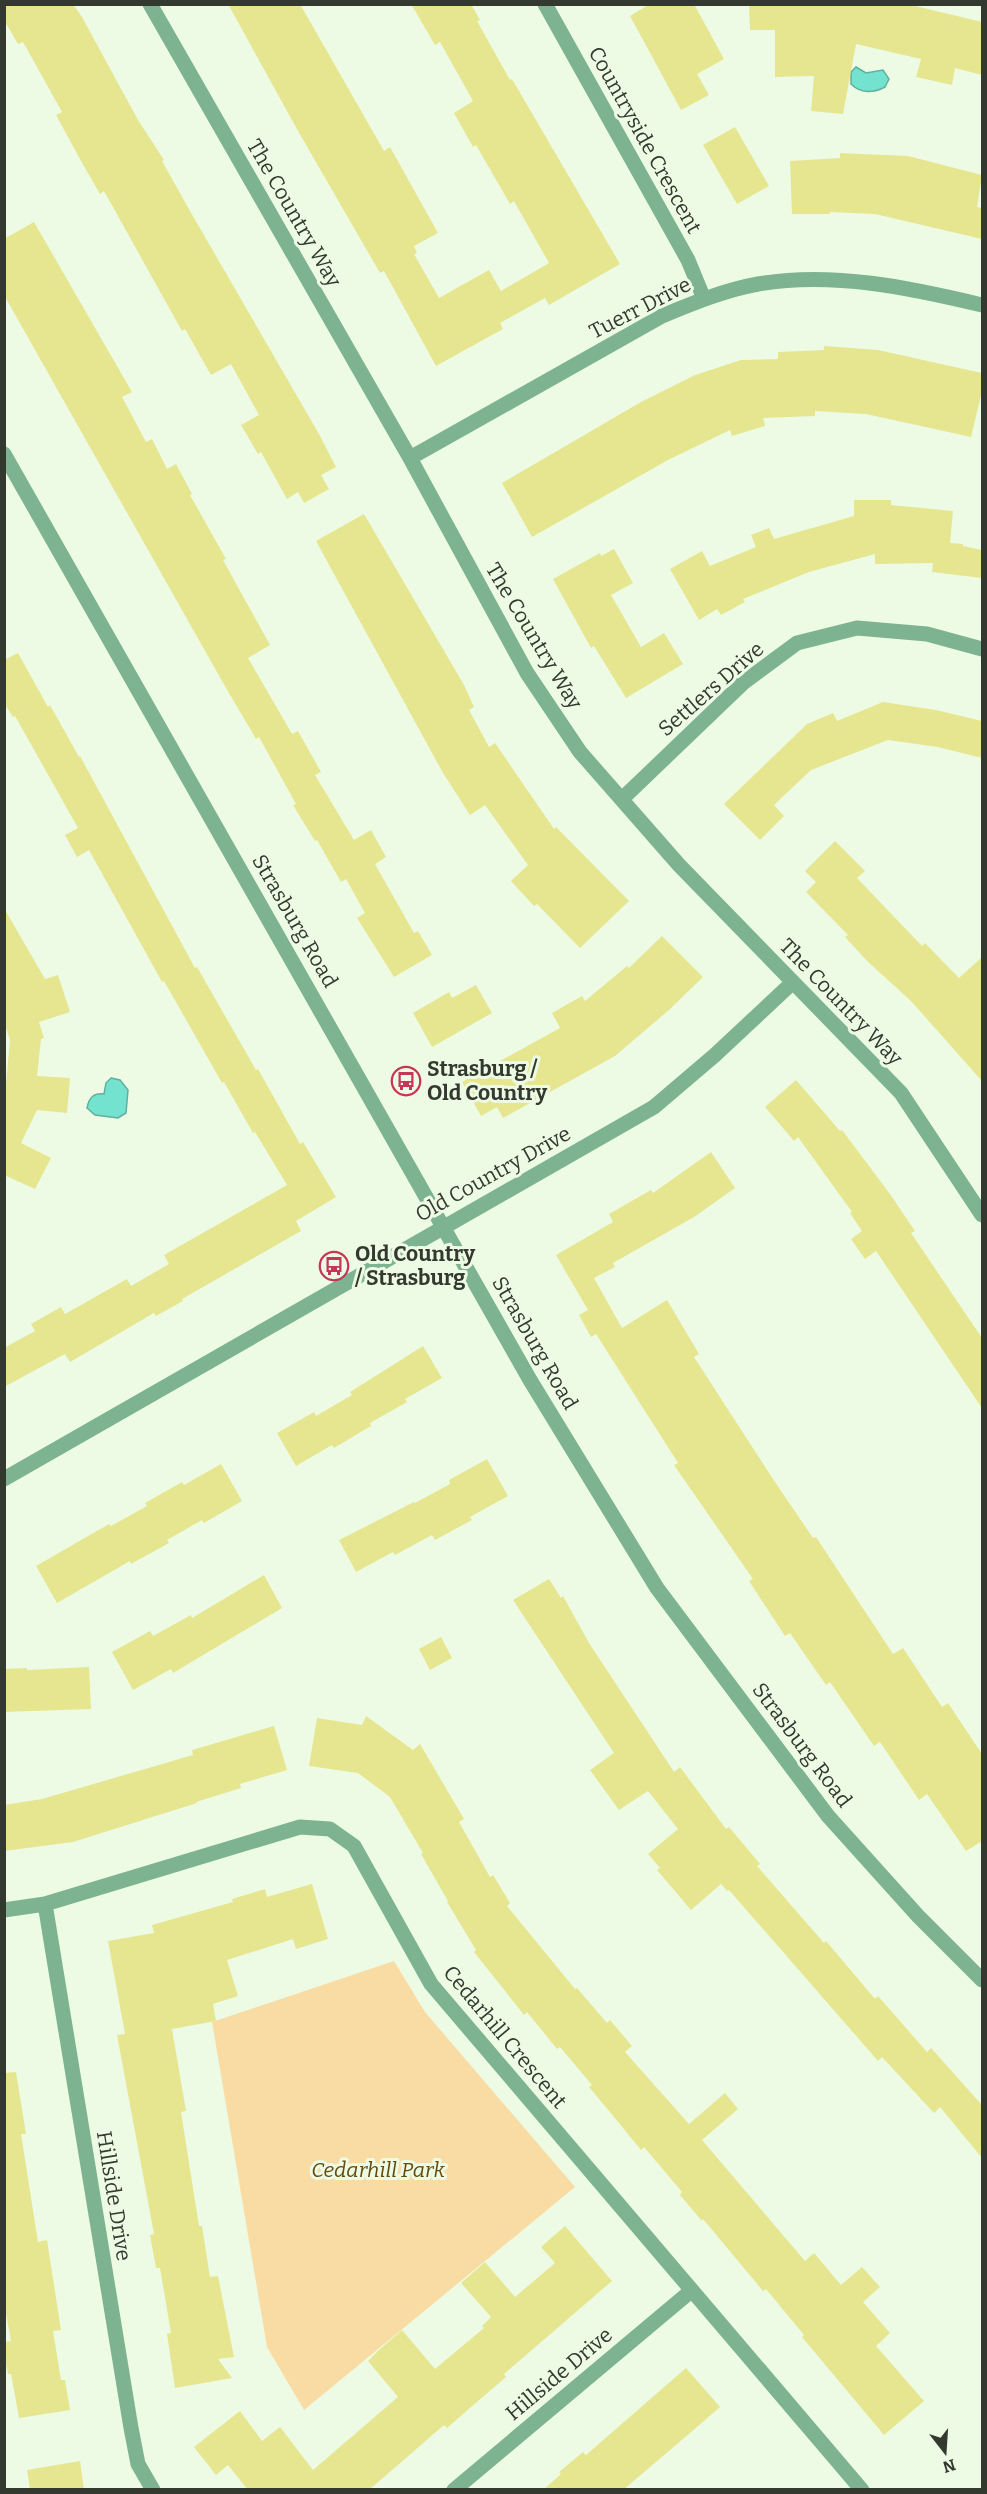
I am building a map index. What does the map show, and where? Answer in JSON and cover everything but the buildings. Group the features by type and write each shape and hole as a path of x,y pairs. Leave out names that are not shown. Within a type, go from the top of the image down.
{"street":[{"name":"The Country Way","path":"150,4 410,458 527,673 580,752 679,865 901,1094 982,1215"},
{"name":"Countryside Crescent","path":"545,4 688,260 704,298"},
{"name":"Tuerr Drive","path":"410,458 662,316 704,298 759,284 829,280 909,288 982,305"},
{"name":"Strasburg Road","path":"4,454 530,1380 657,1588 828,1816 918,1916 982,1980"},
{"name":"Settlers Drive","path":"622,799 743,683 797,643 857,628 927,634 982,649"},
{"name":"Old Country Drive","path":"4,1479 444,1225 654,1107 715,1055 792,983"},
{"name":"Cedarhill Crescent","path":"4,1910 45,1904 300,1827 330,1828 354,1846 431,1984 862,2490"},
{"name":"Hillside Drive","path":"45,1904 131,2427 138,2464 153,2490"},
{"name":"Hillside Drive","path":"454,2490 691,2290"}],"green space":[{"name":"Cedarhill Park","path":"394,1961 425,2012 575,2187 304,2410 267,2347 212,2022"}],"water":[{"path":"856,67 866,73 883,70 889,79 885,87 868,92 859,90 851,84 851,72"},
{"path":"111,1078 120,1080 128,1090 126,1113 118,1118 95,1115 87,1108 92,1096 104,1094 106,1083"}],"place":[{"name":"Strasburg / Old Country","path":"406,1081"},
{"name":"Old Country / Strasburg","path":"334,1266"}]}
